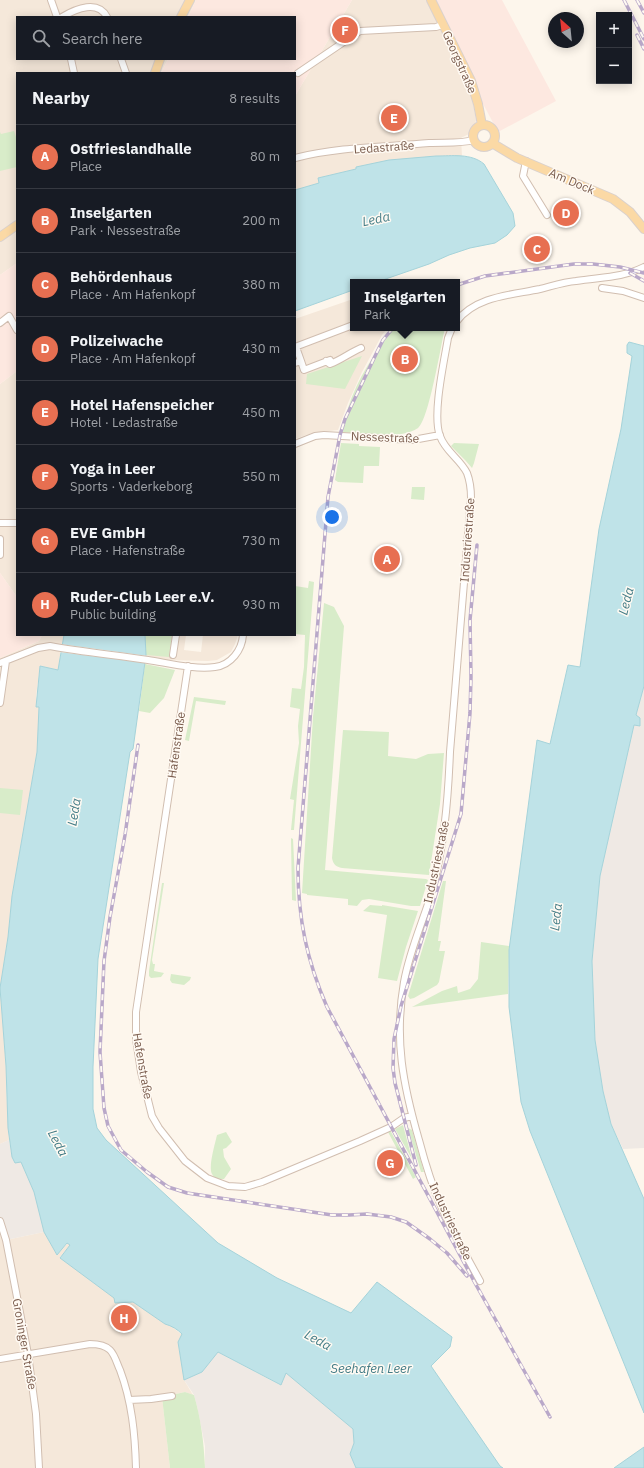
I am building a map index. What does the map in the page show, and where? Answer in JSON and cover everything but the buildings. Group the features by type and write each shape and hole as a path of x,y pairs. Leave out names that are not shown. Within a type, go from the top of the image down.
{"main road":[{"path":"182,16 190,0"},
{"name":"Georgstraße","path":"431,0 471,81 478,104 482,125"},
{"path":"155,72 160,60"},
{"path":"474,140 475,131 482,125 488,126 493,130 495,138 492,143"},
{"name":"Am Dock","path":"474,140 483,146 488,146 492,143 504,151 613,199 625,207 644,229"},
{"path":"0,237 16,226"}],"street":[{"path":"51,0 57,16"},
{"path":"64,16 83,5 95,3 105,10 107,16"},
{"path":"298,73 360,31 436,27 443,25"},
{"path":"71,60 74,72"},
{"path":"121,60 126,72"},
{"name":"Ledastraße","path":"296,158 333,151 429,143 464,142 474,140"},
{"path":"526,161 523,176 547,215"},
{"path":"460,318 476,306 495,298 576,281 622,276 644,267"},
{"path":"602,288 623,291 644,298"},
{"path":"0,323 9,316 16,328"},
{"path":"296,347 350,326"},
{"path":"440,435 437,420 438,404 448,338 451,331"},
{"path":"296,352 298,362 304,370 328,360 330,364 342,360 349,353 361,348"},
{"name":"Nessestraße","path":"296,443 315,436 324,435 413,440 440,435"},
{"name":"Industriestraße","path":"440,435 445,446 466,473 470,484 471,498 445,829 431,892 404,980 399,1026 401,1065 412,1116 436,1195 480,1281"},
{"path":"0,523 16,523"},
{"path":"0,539 0,555"},
{"path":"173,656 176,636"},
{"path":"0,703 3,662 44,646 188,666 215,667 225,664 239,651 243,636"},
{"name":"Hafenstraße","path":"188,666 136,1012 136,1039 141,1072 152,1116 167,1139 185,1161 207,1178 228,1186 245,1187 262,1182 326,1156 391,1127 404,1118 412,1116"},
{"name":"Groninger Straße","path":"0,1221 6,1240 28,1354 36,1414 39,1468"},
{"path":"0,1359 90,1344 100,1345 111,1351 129,1400 134,1428 136,1468"},
{"path":"129,1400 172,1396"}],"shaded area":[{"path":"0,0 196,0 188,16 16,16 16,60 168,60 162,72 16,72 16,264 0,275"},
{"path":"196,0 352,0 296,94 296,72 162,72 168,60 296,60 296,16 188,16"},
{"path":"352,0 426,0 471,92 476,120 475,126 469,134 461,138 462,156 436,156 356,167 356,169 318,178 319,183 296,190 296,94"},
{"path":"436,0 502,0 556,101 498,132 481,100 475,79"},
{"path":"16,264 16,372 0,384 0,275"},
{"path":"350,300 350,331 385,331 362,372 338,430 312,433 296,439 296,319"},
{"path":"16,372 16,596 0,573 0,384"},
{"path":"0,573 16,596 16,636 42,636 39,641 0,658"},
{"path":"42,636 186,636 184,650 201,652 203,636 238,636 231,652 217,660 167,660 61,649 58,670 40,666 36,696 36,707 39,707 37,752 12,896 8,937 0,988 0,658 39,641"},
{"path":"644,686 644,1148 623,1149 611,1124 603,1091 595,1040 592,961 600,876 634,725 640,725 636,715"},
{"path":"0,988 6,1066 9,1140 0,1144"},
{"path":"9,1140 12,1157 21,1162 34,1192 44,1232 6,1240 0,1221 0,1144"},
{"path":"0,1220 6,1240 44,1232 57,1255 68,1243 70,1245 60,1257 131,1301 134,1301 165,1324 170,1325 182,1335 178,1342 184,1380 193,1395 185,1392 162,1397 170,1468 0,1468"},
{"path":"218,1352 280,1385 286,1373 353,1429 354,1443 350,1454 356,1468 205,1468 205,1446 197,1406 194,1395 184,1380 202,1372"}],"green space":[{"path":"14,131 16,137 16,167 0,171 0,132 1,134"},
{"path":"392,331 444,331 434,381 422,422 418,428 402,434 371,435 343,432 348,408 356,387 373,356"},
{"path":"362,356 345,389 306,384 307,374"},
{"path":"341,443 380,447 379,466 364,466 363,483 338,482 335,480"},
{"path":"454,443 479,444 472,468 451,446"},
{"path":"412,487 425,487 424,500 411,499"},
{"path":"309,581 314,582 294,830 291,830 294,800 290,799 299,743 298,726 300,709 290,707 292,688 301,689 304,667 305,635 296,634 296,586 308,588"},
{"path":"324,603 334,607 344,626 325,870 426,879 428,880 420,906 411,906 369,899 362,900 357,906 348,905 348,899 307,895 302,893 313,717"},
{"path":"145,636 172,636 169,657 146,655"},
{"path":"145,664 175,670 164,698 150,713 139,711"},
{"path":"194,697 226,701 225,705 196,701 189,741 185,740"},
{"path":"343,730 389,732 388,756 416,759 428,754 444,753 440,804 429,875 342,868 334,864 332,858"},
{"path":"0,788 23,790 20,815 0,813"},
{"path":"291,838 293,839 296,901 292,900"},
{"path":"443,881 446,881 438,941 441,941 439,951 445,951 439,982 437,985 410,999 408,996"},
{"path":"162,883 164,883 152,960 153,964 155,964 154,971 164,973 161,977 151,978 149,976 149,971"},
{"path":"370,905 382,905 418,911 397,981 378,978 387,915 363,911"},
{"path":"481,942 509,946 508,994 412,1007 442,991 457,986 458,993 470,989 478,979"},
{"path":"171,974 191,977 190,980 184,985 172,983 170,980"},
{"path":"403,1125 412,1159 395,1129"},
{"path":"408,1128 412,1130 424,1172 421,1172"},
{"path":"390,1130 416,1177 413,1179 388,1132"},
{"path":"226,1132 232,1142 223,1149 224,1157 231,1169 224,1179 219,1179 214,1177 212,1174 211,1161 217,1135"},
{"path":"185,1392 194,1395 199,1413 205,1468 170,1468 162,1397"}],"water":[{"name":"Leda","path":"455,156 479,160 484,164 513,213 515,226 507,235 495,243 470,248 386,279 350,279 350,291 296,311 296,190 319,183 318,178 356,169 356,167 389,160"},
{"name":"Leda","path":"629,342 644,346 644,686 636,715 640,718 640,726 634,725 600,876 592,961 595,1040 603,1091 611,1124 644,1199 644,1413 530,1131 521,1102 509,1007 509,950 537,740 550,744 568,665 580,667 599,529 621,429 632,356 627,353 627,345"},
{"name":"Seehafen Leer","path":"64,636 145,636 146,655 133,749 130,752 98,959 93,1067 93,1109 97,1128 106,1140 218,1243 277,1278 351,1313 377,1282 452,1337 450,1347 431,1366 500,1466 503,1468 356,1468 350,1454 354,1443 353,1429 286,1373 281,1385 218,1352 202,1372 184,1380 178,1342 182,1334 133,1302 115,1303 114,1298 60,1258 70,1245 67,1243 57,1255 44,1232 34,1192 21,1162 15,1163 12,1157 8,1128 6,1066 0,988 8,937 12,896 37,752 39,707 36,707 40,666 58,670"},
{"path":"644,1447 644,1468 614,1468"}],"pier":[{"path":"60,644 148,656 147,663 59,652"}],"railway":[{"path":"624,0 644,39"},
{"path":"637,0 644,13"},
{"path":"637,35 644,49"},
{"path":"460,284 485,276 574,264 593,264 620,267 644,273"},
{"path":"630,273 644,281"},
{"path":"390,331 383,340 345,419 340,435 328,497 298,868 298,887 302,922 309,956 327,1007 475,1283 550,1417"},
{"path":"416,1165 395,1083 393,1068 394,1039 401,1006 461,814 470,713 470,620 477,545"},
{"path":"138,745 104,961 100,1052 104,1108 108,1126 121,1150 147,1172 168,1187 187,1193 332,1215 367,1214 391,1217 406,1222 447,1253 467,1276"}],"place":[{"name":"Yoga in Leer","path":"345,30"},
{"name":"Hotel Hafenspeicher","path":"394,118"},
{"name":"Polizeiwache","path":"566,213"},
{"name":"Behördenhaus","path":"537,249"},
{"name":"Inselgarten","path":"405,359"},
{"name":"Ostfrieslandhalle","path":"387,559"},
{"name":"EVE GmbH","path":"390,1163"},
{"name":"Ruder-Club Leer e.V.","path":"124,1318"}]}
